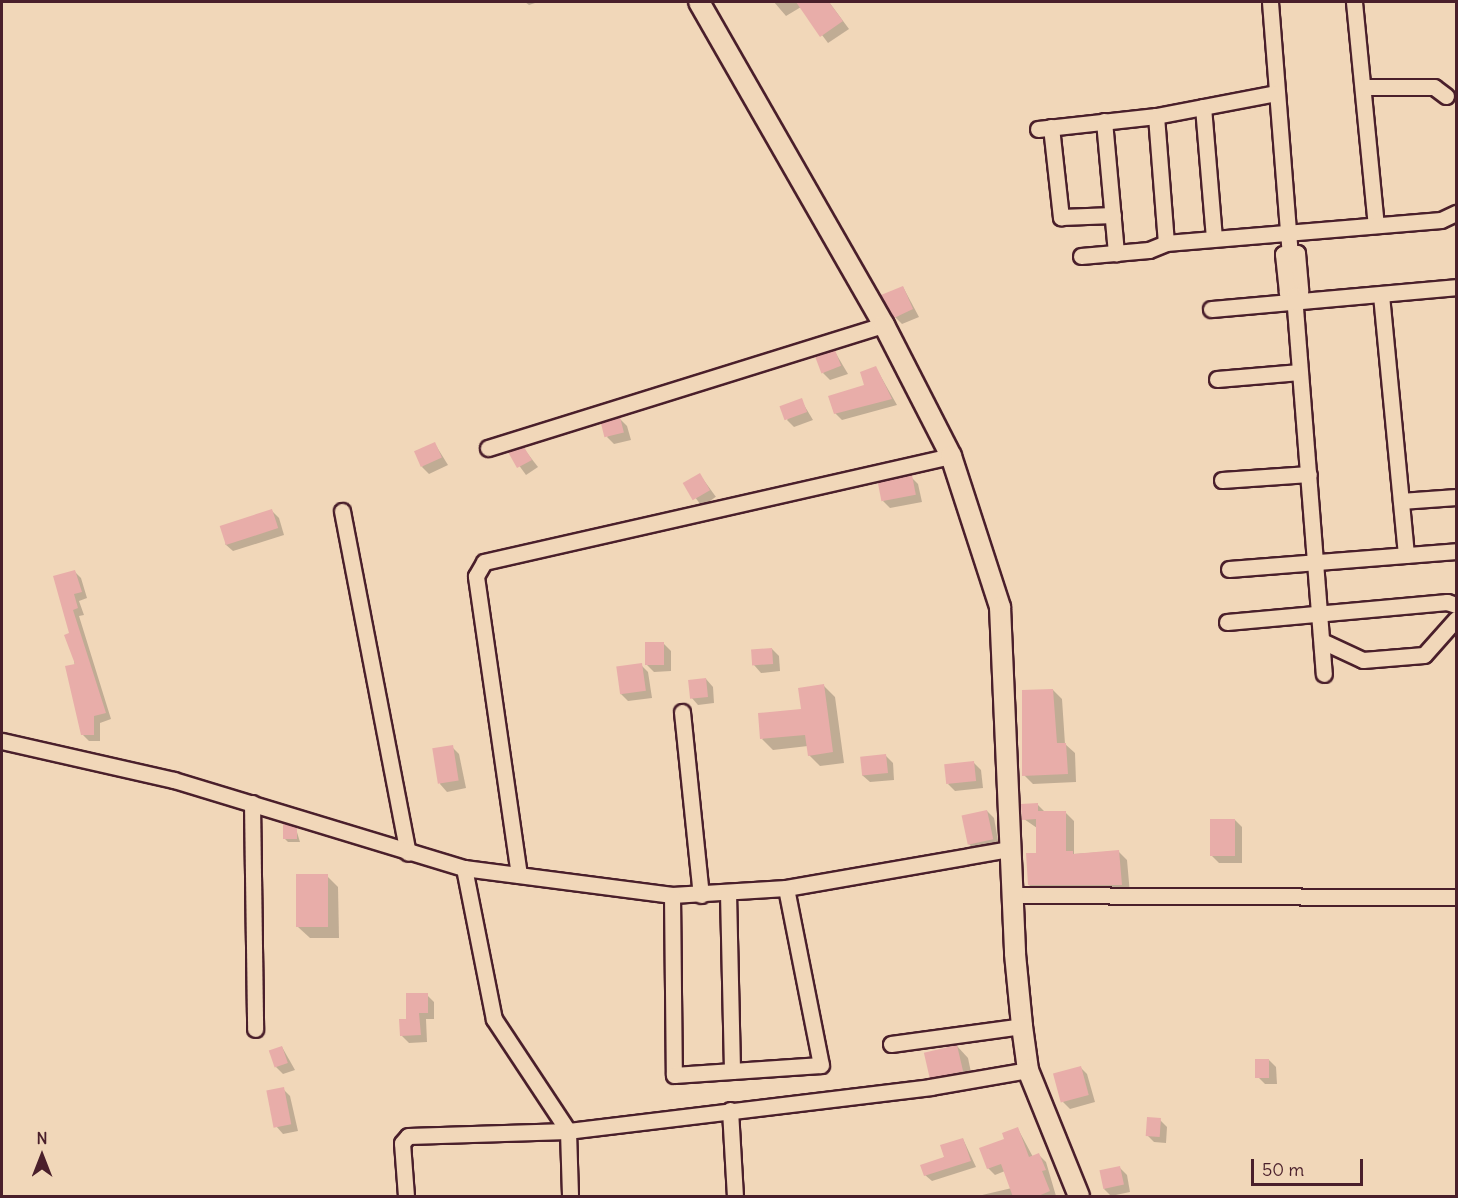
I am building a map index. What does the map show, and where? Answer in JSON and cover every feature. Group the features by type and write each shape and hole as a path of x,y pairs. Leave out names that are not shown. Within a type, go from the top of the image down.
{"street":[{"path":"699,2 884,325 951,456 1000,607 1010,849 1022,1026 1028,1070 1079,1197"},
{"path":"1270,2 1289,233 1290,254 1283,254 1287,292 1294,300 1324,674"},
{"path":"1354,2 1377,225"},
{"path":"1363,87 1434,87 1446,96"},
{"path":"1113,215 1061,217 1045,128 1156,116 1277,93"},
{"path":"1203,107 1214,239"},
{"path":"1156,116 1166,243"},
{"path":"1104,122 1116,253"},
{"path":"1080,256 1149,250 1166,243 1442,220 1456,213"},
{"path":"1211,309 1456,287"},
{"path":"1381,295 1406,555"},
{"path":"488,448 884,325"},
{"path":"1217,379 1300,372"},
{"path":"519,875 476,576 484,562 951,456"},
{"path":"1222,480 1309,474"},
{"path":"1401,501 1456,497"},
{"path":"342,511 408,853"},
{"path":"1229,569 1456,551"},
{"path":"1227,622 1447,602 1456,606"},
{"path":"1322,641 1363,660 1424,656 1456,619"},
{"path":"682,712 701,896"},
{"path":"2,741 174,780 408,853 464,868 672,896 701,896 786,888 1010,849"},
{"path":"252,803 255,1029"},
{"path":"464,868 494,1019 568,1131 570,1197"},
{"path":"672,896 674,1075 821,1065 786,888"},
{"path":"728,893 732,1071"},
{"path":"1013,896 1456,897"},
{"path":"891,1044 1022,1026"},
{"path":"406,1197 402,1143 408,1136 568,1131 930,1087 1028,1070"},
{"path":"730,1110 735,1197"}],"building":[{"path":"796,2 829,2 843,21 820,37"},
{"path":"903,286 913,309 894,318 881,295"},
{"path":"835,350 841,366 821,373 815,358"},
{"path":"876,366 892,399 834,414 828,396 864,385 860,372"},
{"path":"802,398 807,412 785,420 779,406"},
{"path":"620,417 624,433 604,437 601,422"},
{"path":"435,442 442,458 421,467 414,451"},
{"path":"524,447 532,460 517,468 508,452"},
{"path":"700,473 710,490 693,500 683,483"},
{"path":"912,475 916,495 881,501 878,482"},
{"path":"272,509 278,528 226,545 220,526"},
{"path":"75,570 82,592 74,594 78,608 73,610 106,713 94,716 94,735 81,735 65,666 75,664 64,635 69,633 53,576"},
{"path":"645,642 664,642 664,665 645,665"},
{"path":"772,648 773,664 752,665 751,649"},
{"path":"642,663 646,691 620,694 616,667"},
{"path":"706,678 708,697 690,699 688,680"},
{"path":"824,684 833,752 808,756 805,735 760,739 758,713 801,709 798,688"},
{"path":"1053,689 1057,743 1066,743 1068,774 1022,776 1022,690"},
{"path":"453,745 459,781 438,784 432,748"},
{"path":"886,754 888,773 862,776 860,757"},
{"path":"974,761 976,781 946,784 944,764"},
{"path":"1038,803 1038,811 1066,811 1066,851 1073,851 1073,854 1119,850 1122,885 1028,885 1026,853 1036,853 1036,819 1022,820 1021,804"},
{"path":"987,810 993,839 968,845 962,815"},
{"path":"1210,819 1235,819 1235,856 1210,856"},
{"path":"283,824 297,827 297,839 283,839"},
{"path":"296,874 328,874 328,927 296,927"},
{"path":"406,993 428,993 428,1013 419,1013 421,1035 400,1036 399,1019 406,1019"},
{"path":"957,1045 963,1071 930,1079 924,1053"},
{"path":"282,1046 288,1063 275,1068 269,1051"},
{"path":"1255,1059 1269,1059 1269,1078 1255,1078"},
{"path":"1081,1066 1089,1095 1061,1102 1053,1074"},
{"path":"284,1087 291,1124 274,1128 266,1090"},
{"path":"1147,1117 1161,1118 1160,1137 1146,1136"},
{"path":"1018,1127 1029,1157 1039,1153 1046,1170 1042,1171 1050,1191 1036,1197 1013,1197 1001,1164 987,1169 979,1148 1004,1139 1002,1133"},
{"path":"963,1138 971,1161 924,1176 920,1165 944,1157 940,1145"},
{"path":"1120,1166 1124,1185 1103,1189 1099,1170"}]}
